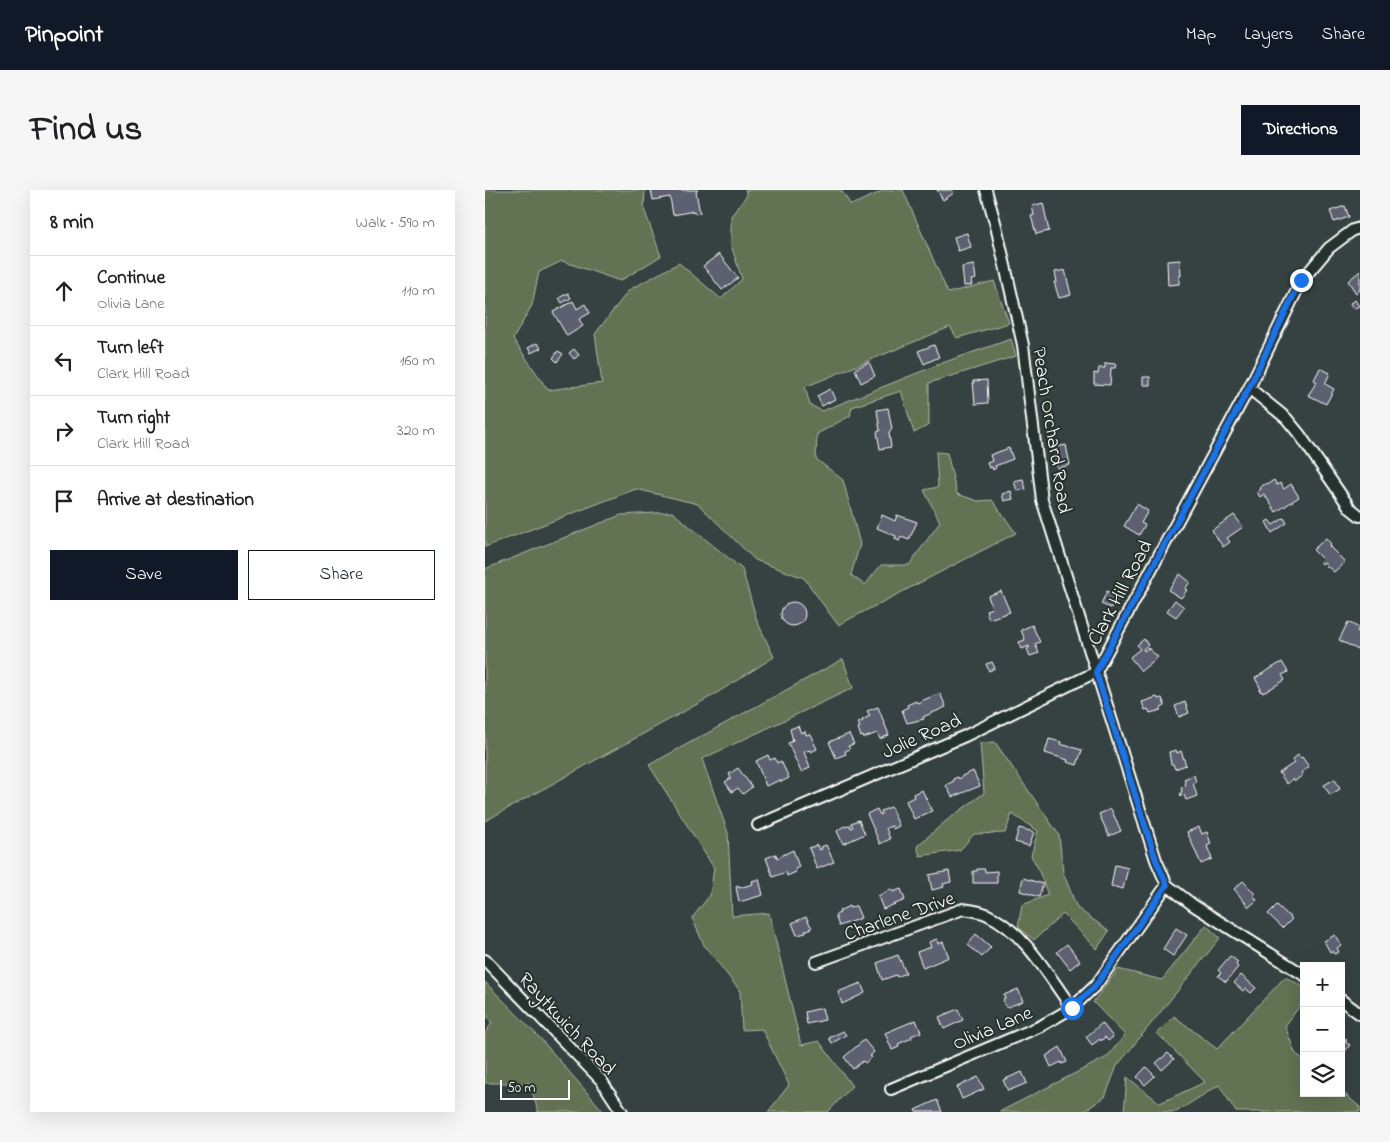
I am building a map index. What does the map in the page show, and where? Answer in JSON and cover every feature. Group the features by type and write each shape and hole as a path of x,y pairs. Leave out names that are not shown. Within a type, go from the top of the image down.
{"street":[{"name":"Peach Orchard Road","path":"986,190 997,226 1023,345 1042,500 1096,672"},
{"name":"Clark Hill Road","path":"1167,885 1153,850 1096,672 1249,388 1301,280 1329,248 1353,230 1360,228"},
{"path":"1249,388 1286,418 1351,508 1360,516"},
{"name":"Jolie Road","path":"758,825 965,736 1096,672"},
{"path":"1167,885 1193,905 1300,972"},
{"name":"Olivia Lane","path":"891,1089 1041,1026 1072,1008 1096,985 1167,885"},
{"name":"Charlene Drive","path":"816,962 963,909 970,910 985,913 1010,929 1025,944 1072,1008"},
{"name":"Raytkwich Road","path":"485,960 601,1080 623,1112"},
{"path":"1345,1003 1360,1014"}],"green space":[{"path":"485,190 645,190 644,209 661,256 620,281 562,261 539,272 532,305 513,339 548,390 602,383 595,334 629,290 679,263 721,299 742,279 731,245 731,216 747,195 745,190 841,190 851,205 885,190 903,190 948,293 994,281 1009,323 957,338 950,327 805,387 810,405 822,411 945,362 1011,339 1016,356 929,383 929,425 914,433 901,391 852,407 850,416 817,434 816,459 843,480 860,544 851,575 865,585 881,565 909,565 940,522 924,490 938,487 936,452 947,453 957,494 978,501 992,500 1016,533 838,625 804,578 755,560 698,504 636,489 485,547"},
{"path":"672,512 742,569 757,621 774,657 712,696 485,821 485,569 621,515"},
{"path":"843,659 853,688 702,759 728,833 732,916 769,913 801,1045 819,1041 852,1086 828,1112 768,1112 789,1085 762,1029 742,1030 740,991 704,945 692,918 710,895 714,868 649,765"},
{"path":"995,742 1059,835 1063,872 1077,908 1109,931 1097,949 1063,914 1034,940 1018,927 1022,905 1048,895 1037,866 1031,856 1038,831 1012,814 1005,833 974,834 960,850 920,856 917,846 946,821 984,793 980,743"},
{"path":"1206,925 1220,938 1117,1066 1105,1097 1083,1112 999,1112 1107,1057 1125,1035 1093,1002 1118,969 1162,980"},
{"path":"1285,977 1300,985 1300,1005 1285,1026 1295,1053 1300,1057 1300,1097 1345,1097 1345,1094 1360,1107 1360,1112 1236,1112 1219,1085 1176,1112 1124,1112 1127,1077 1160,1103 1205,1082 1157,1033 1174,1016 1217,1049"},
{"path":"485,982 539,1037 604,1112 538,1112 530,1083 485,1083 485,1033 492,1023 485,1013"}],"building":[{"path":"651,190 698,190 696,192 700,213 695,214 694,211 673,215 670,197 653,200"},
{"path":"937,190 952,190 954,193 943,200"},
{"path":"1043,203 1049,231 1036,234 1031,216 1034,215 1032,206"},
{"path":"1345,206 1349,217 1334,222 1330,211"},
{"path":"967,233 971,247 958,251 954,237"},
{"path":"719,254 738,278 722,290 703,266"},
{"path":"1180,260 1181,276 1179,276 1179,284 1168,285 1167,261"},
{"path":"974,265 976,279 971,280 972,285 964,286 962,267"},
{"path":"1065,270 1071,295 1059,298 1054,282 1057,282 1055,272"},
{"path":"1360,271 1360,290 1356,293 1348,281"},
{"path":"568,293 571,298 562,303 559,298"},
{"path":"1355,300 1359,306 1353,309 1350,303"},
{"path":"573,301 577,309 585,304 590,313 579,319 583,326 567,336 553,312"},
{"path":"537,343 541,348 531,353 528,348"},
{"path":"934,345 939,357 924,364 918,351"},
{"path":"574,349 579,355 574,359 569,353"},
{"path":"558,351 563,354 557,362 553,358"},
{"path":"869,362 875,376 861,383 855,369"},
{"path":"1105,363 1116,364 1115,368 1111,368 1110,385 1094,384 1094,373 1098,374 1099,368 1105,368"},
{"path":"1320,368 1330,373 1325,384 1334,389 1326,404 1308,395 1317,382 1314,380"},
{"path":"1143,377 1150,377 1150,385 1143,385"},
{"path":"987,380 988,403 975,404 973,381"},
{"path":"830,389 835,399 822,406 817,396"},
{"path":"888,408 892,429 889,433 891,447 880,449 877,432 880,431 877,410"},
{"path":"1066,445 1070,465 1057,468 1056,447"},
{"path":"1009,448 1013,459 995,466 996,468 993,470 992,467 989,468 987,463 992,461 990,455"},
{"path":"1023,479 1026,489 1017,491 1014,481"},
{"path":"1274,480 1277,485 1280,483 1284,489 1291,484 1299,497 1276,512 1264,494 1260,497 1257,492 1261,489 1260,487"},
{"path":"1011,491 1013,499 1004,501 1002,494"},
{"path":"1137,504 1148,511 1141,523 1145,525 1139,535 1124,526"},
{"path":"882,515 895,521 897,515 917,522 909,540 901,537 899,541 895,539 896,536 877,528"},
{"path":"1234,515 1243,527 1227,538 1230,542 1223,547 1212,530"},
{"path":"1284,518 1287,523 1272,533 1266,522 1269,520 1273,525"},
{"path":"1326,538 1331,544 1329,546 1345,562 1334,572 1325,566 1327,565 1324,562 1322,564 1320,561 1322,559 1313,550"},
{"path":"1180,574 1190,582 1181,598 1168,590"},
{"path":"1001,591 1010,612 989,619 986,610 992,608 988,596"},
{"path":"1107,591 1117,596 1115,604 1111,608 1101,604"},
{"path":"1175,600 1184,607 1176,617 1167,611"},
{"path":"793,602 802,605 805,614 802,623 793,626 784,623 781,614 784,605"},
{"path":"1348,622 1359,628 1357,631 1359,633 1360,631 1360,651 1339,640"},
{"path":"1032,625 1040,642 1035,644 1039,653 1030,656 1027,649 1029,646 1022,649 1019,642 1025,640 1021,630"},
{"path":"1144,639 1148,645 1143,649 1144,651 1148,648 1158,657 1141,671 1130,657 1140,649 1137,645"},
{"path":"992,662 995,668 989,671 986,664"},
{"path":"1282,662 1288,672 1282,675 1285,680 1263,693 1261,692 1255,678"},
{"path":"940,693 946,707 923,717 924,719 907,723 902,710 908,707 907,705 916,701 917,703"},
{"path":"1157,697 1158,699 1162,698 1165,706 1161,710 1150,713 1148,709 1145,710 1142,702"},
{"path":"1185,702 1189,713 1179,717 1175,706"},
{"path":"878,707 889,735 880,739 877,733 864,738 863,736 861,737 858,723 870,716 867,711"},
{"path":"798,726 801,733 805,731 806,735 810,734 817,749 811,752 810,750 804,752 810,768 801,772 788,743 793,741 790,729"},
{"path":"849,734 854,744 848,746 850,749 845,751 846,754 836,758 829,742"},
{"path":"1049,739 1082,750 1077,765 1067,762 1068,760 1045,753"},
{"path":"1176,750 1177,753 1181,751 1186,765 1175,769 1173,764 1171,764 1169,752"},
{"path":"768,755 770,760 775,758 777,763 781,761 789,778 766,786 756,761"},
{"path":"1298,755 1300,758 1302,757 1309,767 1301,773 1303,775 1287,784 1279,773 1294,763 1292,760"},
{"path":"738,768 752,787 743,794 738,788 732,792 725,782 731,778 729,774"},
{"path":"973,771 980,786 952,797 946,785 954,781 953,779 958,777 959,779"},
{"path":"1194,775 1196,782 1193,783 1197,796 1186,800 1184,795 1181,796 1181,787 1186,786 1184,779"},
{"path":"1335,779 1340,789 1330,795 1324,785"},
{"path":"922,790 932,811 914,819 906,801 914,797 913,794"},
{"path":"891,807 899,826 893,829 892,826 886,828 890,839 880,844 867,814 877,809 880,815 882,814 881,811"},
{"path":"1111,809 1121,831 1109,836 1099,814"},
{"path":"859,820 865,834 843,844 837,831 844,826 850,825 851,828 853,827 851,823"},
{"path":"1199,827 1202,834 1207,832 1211,844 1207,846 1212,859 1201,864 1187,832"},
{"path":"1019,828 1034,832 1029,846 1015,842"},
{"path":"817,845 819,850 826,845 834,862 817,869 809,848"},
{"path":"793,850 799,867 795,869 796,872 787,876 786,872 773,877 766,858 776,854 777,858"},
{"path":"1115,865 1128,868 1123,889 1111,886"},
{"path":"977,869 985,869 985,872 997,871 997,883 973,883 973,871 977,871"},
{"path":"949,871 951,882 943,884 944,887 932,890 929,875"},
{"path":"1023,878 1043,884 1039,897 1020,891"},
{"path":"759,879 763,895 739,902 736,887 738,886 739,888 753,884 752,881"},
{"path":"1243,881 1255,894 1253,895 1257,900 1249,907 1234,889"},
{"path":"891,889 893,892 901,889 905,900 883,909 878,896"},
{"path":"1277,905 1292,919 1283,928 1268,914"},
{"path":"849,906 850,908 856,906 861,918 839,926 835,915"},
{"path":"806,917 812,928 805,931 806,933 797,935 792,923"},
{"path":"1176,928 1187,935 1173,956 1163,949"},
{"path":"976,934 991,947 982,957 968,945"},
{"path":"1335,935 1341,945 1337,948 1339,952 1334,954 1332,951 1330,952 1324,941"},
{"path":"937,939 938,944 943,942 949,957 923,968 917,952 931,947 929,942"},
{"path":"1067,944 1080,961 1070,969 1057,952"},
{"path":"898,955 906,973 882,980 877,963"},
{"path":"1230,956 1238,962 1236,965 1238,967 1226,982 1218,976 1221,973 1218,970"},
{"path":"1241,975 1256,988 1251,993 1245,988 1243,991 1234,983"},
{"path":"861,983 865,993 842,1004 838,992"},
{"path":"1018,989 1023,1001 1006,1008 1003,1000 1005,999 1004,995"},
{"path":"822,1008 825,1020 807,1024 805,1012"},
{"path":"958,1009 963,1020 944,1029 939,1017"},
{"path":"916,1020 921,1032 898,1044 899,1047 892,1050 885,1033"},
{"path":"1102,1023 1113,1037 1108,1041 1105,1037 1092,1045 1086,1037"},
{"path":"843,1031 846,1035 832,1043 829,1038"},
{"path":"864,1040 874,1052 870,1056 872,1057 865,1063 863,1061 853,1069 844,1057"},
{"path":"1345,1042 1350,1045 1345,1051"},
{"path":"1060,1047 1067,1062 1062,1064 1061,1062 1051,1067 1046,1056"},
{"path":"1168,1053 1174,1059 1162,1070 1156,1063"},
{"path":"1146,1067 1155,1076 1145,1085 1137,1077"},
{"path":"1022,1072 1027,1083 1008,1091 1003,1080"},
{"path":"978,1077 984,1089 962,1099 957,1087"},
{"path":"937,1100 942,1112 916,1112 915,1110"}],"route":[{"path":"1072,1008 1096,985 1167,885 1156,860 1096,672 1249,388 1301,280"}]}
